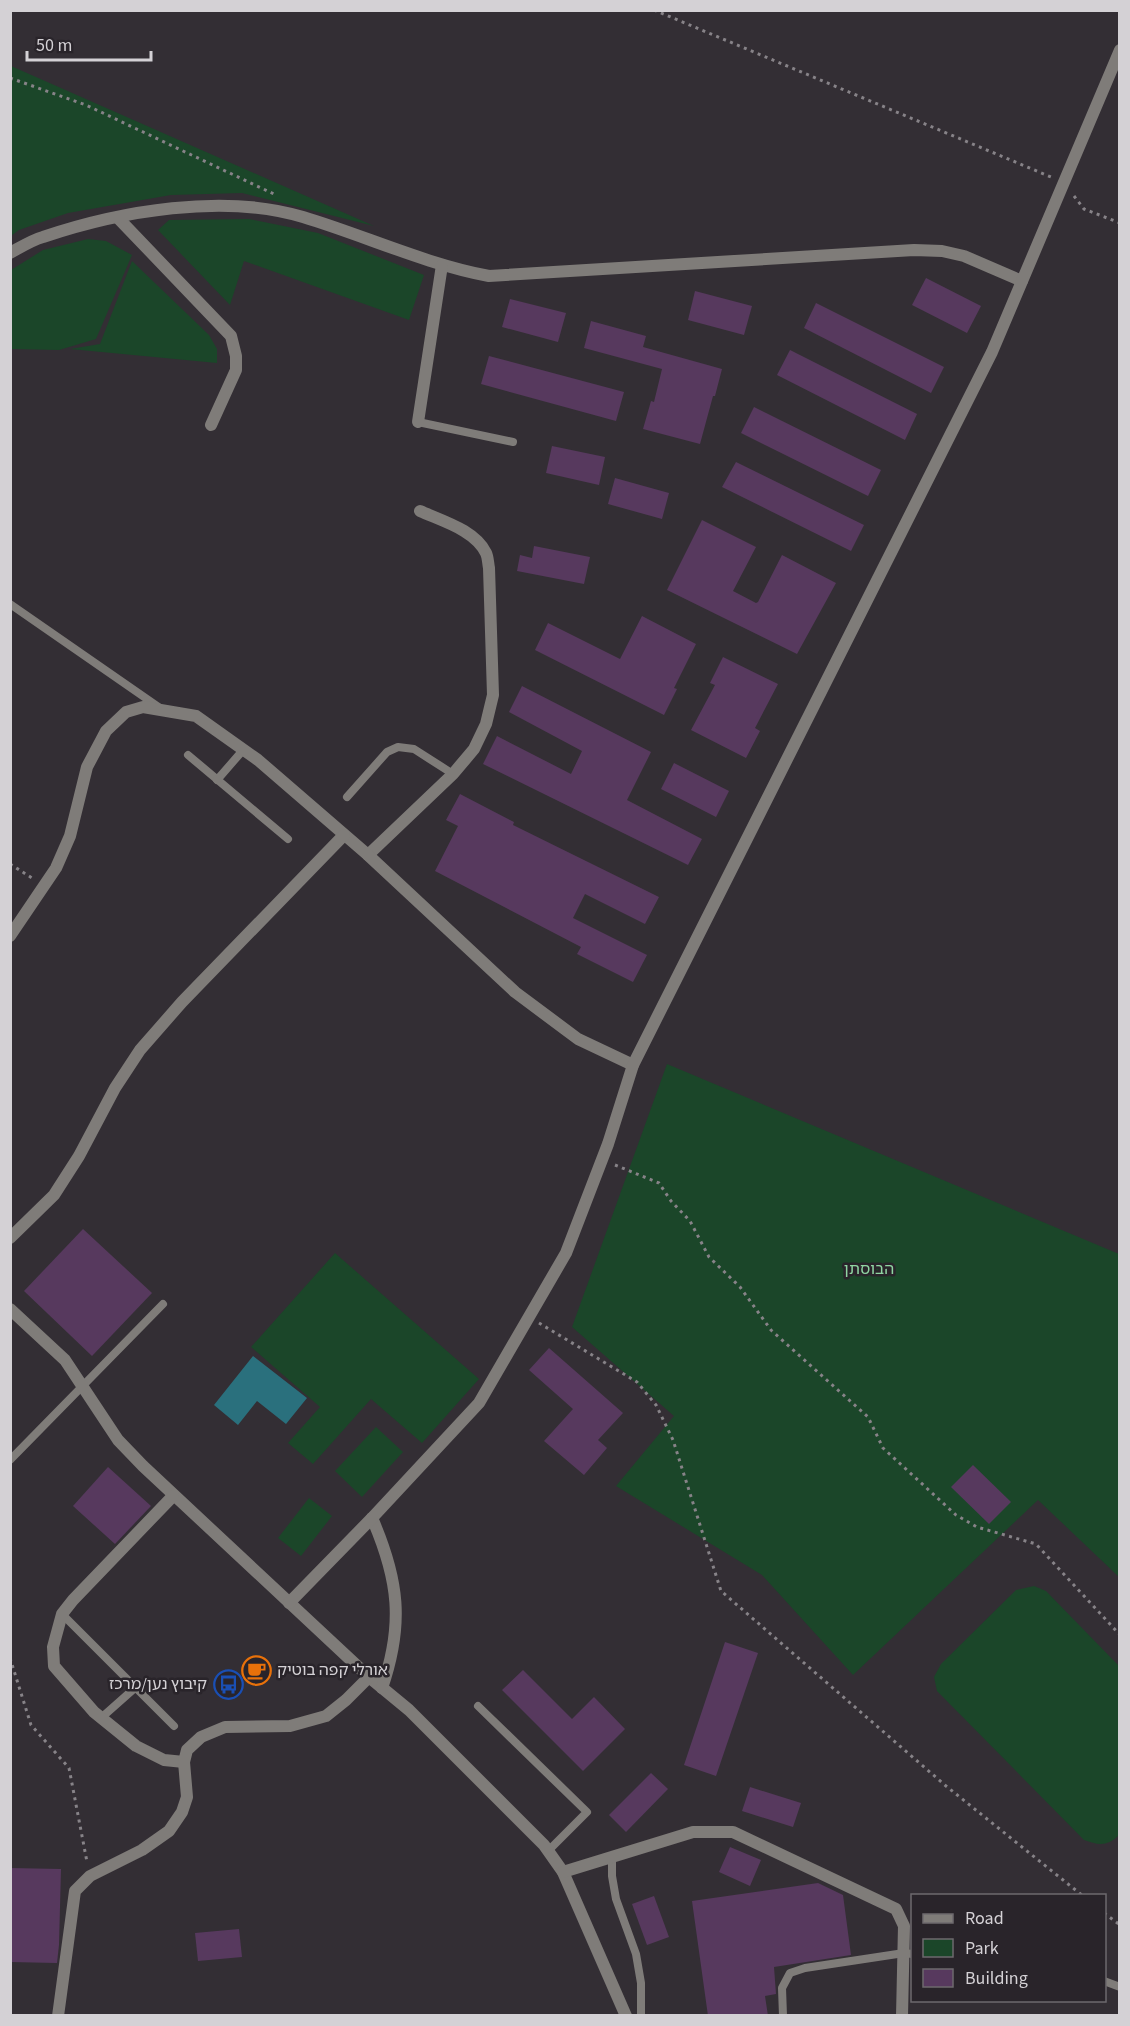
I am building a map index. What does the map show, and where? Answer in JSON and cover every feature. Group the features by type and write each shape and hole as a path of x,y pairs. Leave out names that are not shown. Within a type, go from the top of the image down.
{"street":[{"path":"289,1603 479,1403 566,1253 602,1159 633,1065 987,363 1119,50"},
{"path":"10,253 41,237 96,222 156,211 209,206 257,208 300,216 442,265 489,276 914,250 942,251 964,256 1022,281"},
{"path":"118,218 231,336 236,356 236,370 212,425"},
{"path":"418,422 442,265"},
{"path":"368,855 453,774 474,749 486,724 493,694 489,568 486,553 473,537 420,511"},
{"path":"10,936 56,868 70,836 87,767 106,731 126,712 143,707 196,716 244,749 368,855 514,992 578,1039 633,1065"},
{"path":"10,1238 54,1195 79,1156 115,1088 140,1050 182,1002 344,835"},
{"path":"10,1309 65,1360 118,1440 173,1496 369,1677 409,1710 520,1820 548,1851 563,1872 626,2016"},
{"path":"173,1496 73,1600 62,1614 53,1647 54,1666 101,1718 136,1746 164,1760 184,1762"},
{"path":"372,1518 382,1542 396,1595 396,1630 391,1662 382,1688"},
{"path":"58,2016 75,1892 90,1876 142,1850 169,1831 182,1812 187,1797 184,1762 187,1750 201,1737 225,1727 290,1726 326,1716 346,1701 369,1677"},
{"path":"563,1872 693,1832 733,1832 896,1909 904,1926 908,1954 902,2016"}],"lane":[{"path":"418,422 513,442"},
{"path":"10,604 161,709"},
{"path":"347,798 387,752 398,747 414,749 453,774"},
{"path":"217,780 244,749"},
{"path":"188,755 288,839"},
{"path":"10,1460 163,1304"},
{"path":"62,1614 174,1726"},
{"path":"101,1718 136,1687"},
{"path":"478,1706 587,1812 548,1851"},
{"path":"612,1856 612,1876 616,1899 636,1954 641,1983 642,2014"},
{"path":"783,2016 782,1988 790,1973 805,1968 908,1954"}],"path":[{"path":"654,10 1064,183 1084,209 1119,223"},
{"path":"10,78 86,105 276,196"},
{"path":"10,864 44,886"},
{"path":"602,1159 659,1183 671,1201 690,1221 709,1257 740,1287 771,1330 868,1417 883,1448 956,1515 977,1527 1036,1544 1119,1635"},
{"path":"530,1318 637,1382 656,1405 674,1440 721,1591 946,1786 1081,1894"},
{"path":"10,1658 31,1725 69,1768 90,1876"},
{"path":"1106,1915 1119,1925"}],"green space":[{"path":"11,66 374,226 242,193 171,195 68,213 19,230 11,236"},
{"path":"249,219 318,233 424,275 409,320 244,261 230,305 158,230 169,220"},
{"path":"88,239 106,241 132,255 96,339 59,350 11,349 11,270 43,250"},
{"path":"132,261 209,335 217,349 217,363 70,349 100,344"},
{"name":"הבוסתן","path":"667,1064 1119,1254 1119,1577 1038,1500 853,1675 762,1575 616,1486 674,1416 572,1327"},
{"path":"335,1253 479,1379 422,1443 371,1399 313,1464 288,1443 320,1407 251,1347"},
{"path":"376,1427 403,1452 362,1497 335,1471"},
{"path":"309,1498 332,1516 301,1556 278,1538"},
{"path":"1034,1586 1046,1591 1119,1666 1119,1835 1106,1843 1098,1844 1084,1840 937,1691 934,1677 941,1664 1016,1590"}],"water":[{"path":"253,1356 307,1398 286,1424 257,1401 238,1425 214,1405"}],"building":[{"path":"926,278 981,306 967,333 912,305"},
{"path":"695,291 752,306 744,335 688,320"},
{"path":"510,299 566,313 558,342 502,327"},
{"path":"816,303 944,367 931,393 804,328"},
{"path":"591,321 646,336 643,347 722,369 700,444 643,429 651,401 654,402 662,369 584,348"},
{"path":"790,350 917,414 905,440 777,375"},
{"path":"489,356 624,392 616,421 481,384"},
{"path":"754,407 881,470 868,496 741,433"},
{"path":"552,446 605,457 599,485 546,473"},
{"path":"736,462 864,525 851,551 722,487"},
{"path":"615,478 669,493 662,519 608,504"},
{"path":"702,520 756,547 733,591 756,603 782,555 836,583 797,654 667,590"},
{"path":"534,546 590,557 584,584 517,571 520,555 532,558"},
{"path":"642,616 696,644 674,688 677,689 664,715 535,650 548,623 620,659"},
{"path":"723,657 778,684 755,728 760,731 746,758 691,730 715,685 710,683"},
{"path":"522,686 651,752 627,800 702,839 688,865 483,764 497,736 571,774 582,751 509,712"},
{"path":"674,763 729,791 716,817 661,789"},
{"path":"460,794 514,822 513,825 659,897 645,924 585,894 573,918 647,955 633,982 577,954 581,947 435,871 458,826 446,820"},
{"path":"83,1229 152,1293 92,1356 24,1291"},
{"path":"549,1348 623,1413 598,1440 607,1448 584,1475 544,1441 573,1409 529,1370"},
{"path":"973,1465 1011,1502 989,1524 951,1487"},
{"path":"108,1467 151,1506 115,1544 73,1506"},
{"path":"725,1642 758,1653 716,1776 684,1765"},
{"path":"523,1670 572,1719 594,1697 625,1729 583,1771 502,1690"},
{"path":"651,1773 668,1789 626,1832 609,1815"},
{"path":"750,1787 801,1803 793,1827 742,1811"},
{"path":"730,1847 761,1860 750,1886 719,1872"},
{"path":"10,1868 61,1869 57,1963 10,1962"},
{"path":"818,1883 843,1895 851,1955 774,1967 776,1994 765,1996 768,2016 708,2016 692,1901"},
{"path":"654,1896 669,1937 647,1945 632,1904"},
{"path":"239,1929 242,1957 198,1961 195,1933"}],"place":[{"name":"אורלי קפה בוטיק","path":"256,1670"},
{"name":"קיבוץ נען/מרכז","path":"228,1684"}]}
